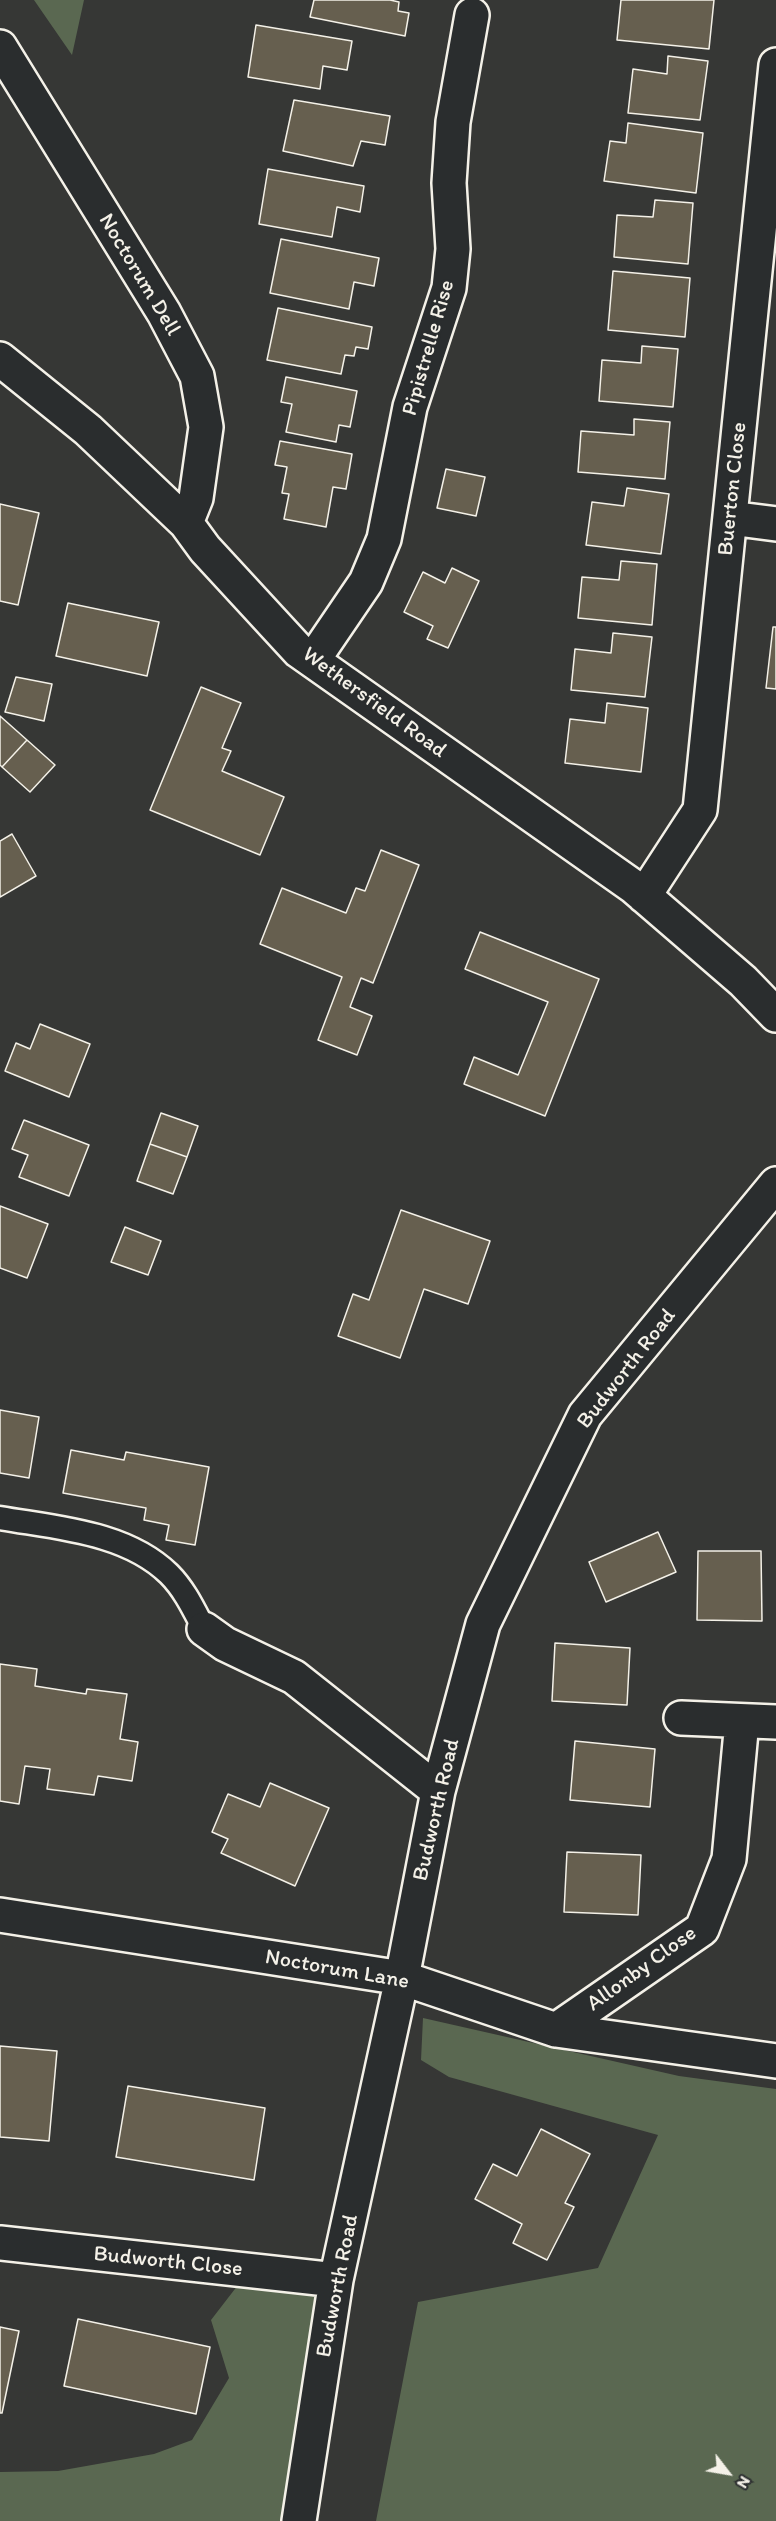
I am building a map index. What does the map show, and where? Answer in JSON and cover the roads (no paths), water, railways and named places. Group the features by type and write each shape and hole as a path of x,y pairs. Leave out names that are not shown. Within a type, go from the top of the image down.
{"street":[{"name":"Pipistrelle Rise","path":"313,660 366,582 384,539 410,406 449,288 453,249 449,183 453,122 472,15"},
{"name":"Noctorum Dell","path":"0,47 164,313 197,376 206,427 196,498 186,523"},
{"name":"Buerton Close","path":"644,896 700,810 775,78"},
{"name":"Wethersfield Road","path":"0,359 88,430 186,523 205,549 299,651 644,896 743,981 776,1016"},
{"path":"730,518 776,524"},
{"name":"Budworth Road","path":"299,2521 336,2280 402,1978 438,1791 483,1624 585,1415 776,1184"},
{"path":"204,1629 225,1644 294,1677 438,1791"},
{"path":"681,1718 776,1722"},
{"name":"Allonby Close","path":"556,2030 702,1929 729,1859 742,1721"},
{"name":"Noctorum Lane","path":"0,1915 402,1978 556,2030 776,2061"},
{"name":"Budworth Close","path":"0,2244 336,2280"}],"lane":[{"path":"0,1518 78,1532 136,1550 152,1559 171,1576 187,1595 204,1629"}]}
